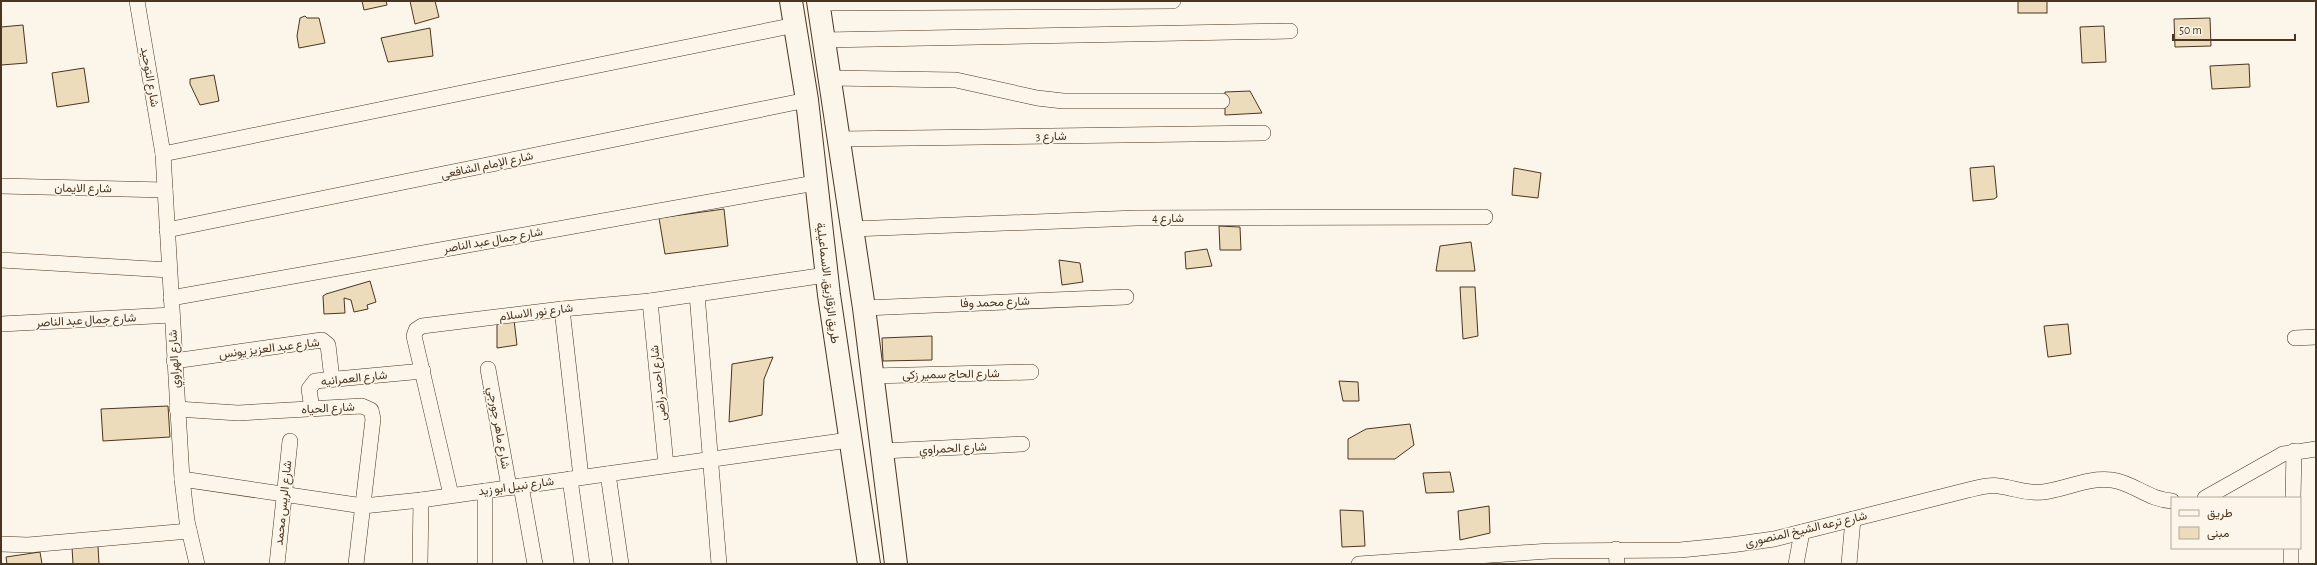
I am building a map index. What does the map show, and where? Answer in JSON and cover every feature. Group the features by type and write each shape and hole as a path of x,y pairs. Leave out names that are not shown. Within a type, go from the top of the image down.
{"highway":[{"name":"طريق الزقازيق, الاسماعيلية","path":"791,1 807,100 825,269 869,564"},
{"path":"818,2 840,139 864,308 871,376 883,451 896,564"},
{"path":"816,193 848,202"},
{"path":"825,269 857,260"}],"street":[{"name":"شارع التوحيد","path":"137,1 163,154"},
{"path":"818,2 1173,1"},
{"path":"163,154 795,25"},
{"path":"824,40 1290,31"},
{"path":"830,78 956,80 1037,98 1063,101 1222,101"},
{"name":"شارع الإمام الشافعى","path":"167,230 807,100"},
{"name":"شارع 3","path":"840,139 1263,133"},
{"name":"شارع الهراوي","path":"163,154 182,479 189,530 197,564"},
{"name":"شارع الايمان","path":"1,186 165,190"},
{"name":"شارع جمال عبد الناصر","path":"171,298 816,193"},
{"name":"شارع 4","path":"852,229 1136,218 1485,218"},
{"path":"1,260 169,270"},
{"name":"شارع نور الاسلام","path":"451,496 414,336 416,330 422,326 562,309 650,301 697,294 825,269"},
{"path":"697,294 720,564"},
{"name":"شارع محمد وفا","path":"864,308 1126,297"},
{"name":"شارع احمد راضى","path":"650,301 666,465"},
{"path":"562,309 582,564"},
{"name":"شارع جمال عبد الناصر","path":"1,324 172,315"},
{"path":"2295,338 2316,336"},
{"name":"شارع عبد العزيز يونس","path":"174,361 322,340 328,345 332,379"},
{"name":"شارع ماهر جورجي","path":"488,369 535,564"},
{"name":"شارع العمرانيه","path":"312,409 311,386 316,381 423,371"},
{"name":"شارع الحاج سمير زكى","path":"871,376 1031,372"},
{"name":"شارع الحياه","path":"177,409 238,412 362,406 368,408 372,413 356,564"},
{"name":"شارع نبيل ابو زيد","path":"182,479 363,506 451,496 850,440"},
{"name":"شارع الريس محمد","path":"277,564 290,442"},
{"name":"شارع الحمراوي","path":"883,451 1022,444"},
{"path":"2207,497 2282,454 2294,451 2316,449"},
{"path":"2293,497 2294,451"},
{"path":"608,474 621,564"},
{"name":"شارع ترعه الشيخ المنصورى","path":"1359,564 1552,557 1680,557 1802,532 1968,490 1998,485 2020,492 2044,492 2094,479 2113,480 2127,484 2149,496 2171,501"},
{"path":"485,564 486,491"},
{"path":"420,564 421,500"},
{"path":"1849,564 1854,519"},
{"path":"1,544 43,544 189,530"},
{"path":"1796,564 1802,532"},
{"path":"2291,549 2291,564"}],"building":[{"path":"362,1 386,1 387,5 364,10"},
{"path":"410,1 435,1 439,17 415,24"},
{"path":"2018,1 2047,1 2047,13 2018,13"},
{"path":"305,16 307,18 319,18 325,43 299,48 297,36 300,18"},
{"path":"2210,18 2211,46 2175,47 2174,19"},
{"path":"23,25 27,63 1,65 1,27"},
{"path":"2104,26 2106,62 2082,63 2080,27"},
{"path":"430,28 433,56 388,62 381,38"},
{"path":"2249,64 2250,87 2212,89 2210,66"},
{"path":"84,68 89,102 57,107 52,73"},
{"path":"214,75 219,101 200,105 190,84 190,79"},
{"path":"1250,91 1262,113 1225,115 1225,92"},
{"path":"1994,166 1997,197 1994,199 1973,201 1970,168"},
{"path":"1514,168 1541,173 1538,198 1512,195"},
{"path":"724,209 728,246 665,254 659,218"},
{"path":"1219,226 1240,227 1241,250 1220,250"},
{"path":"1471,242 1475,271 1436,271 1440,246"},
{"path":"1207,249 1212,266 1186,269 1185,252"},
{"path":"1059,260 1080,263 1083,282 1062,285"},
{"path":"370,281 376,302 367,305 368,309 354,312 351,300 344,298 345,313 324,314 323,296"},
{"path":"1460,287 1475,287 1478,336 1463,339"},
{"path":"514,320 517,345 497,348 497,324"},
{"path":"2068,324 2071,354 2048,357 2044,326"},
{"path":"932,336 932,360 883,361 882,338"},
{"path":"773,357 764,379 762,415 729,422 732,364"},
{"path":"1339,381 1358,382 1359,401 1343,401"},
{"path":"168,406 170,437 103,441 101,409"},
{"path":"1410,424 1414,445 1395,459 1348,459 1348,439 1366,429"},
{"path":"1450,472 1454,492 1426,493 1423,473"},
{"path":"1489,506 1490,533 1460,540 1458,511"},
{"path":"1340,510 1363,511 1365,546 1342,547"},
{"path":"98,546 99,564 73,564 72,547"},
{"path":"40,552 42,564 7,564 6,557"}]}
